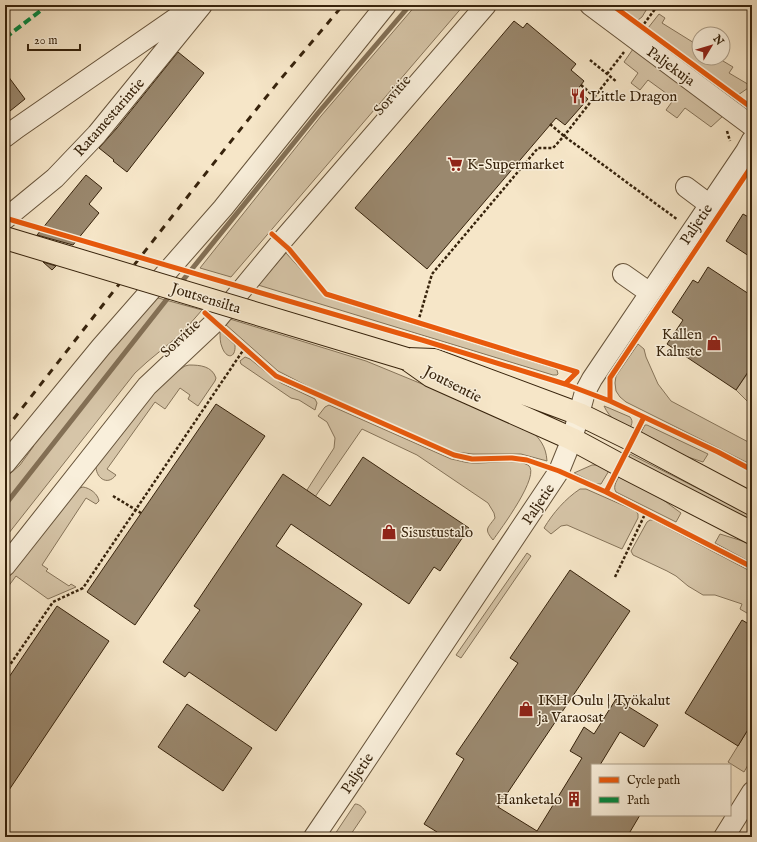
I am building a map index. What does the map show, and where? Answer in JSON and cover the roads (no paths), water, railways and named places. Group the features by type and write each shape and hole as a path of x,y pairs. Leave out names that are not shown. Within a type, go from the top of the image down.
{"main road":[{"name":"Joutsensilta","path":"5,238 407,358"},
{"name":"Joutsentie","path":"407,358 434,360 579,414 632,440 752,504"},
{"name":"Joutsentie","path":"407,358 431,376 572,439 752,533"}],"street":[{"path":"5,137 195,5"},
{"name":"Ratamestarintie","path":"5,219 55,178 97,134 202,5"},
{"path":"5,464 101,347 223,208 386,5"},
{"name":"Sorvitie","path":"5,566 147,386 215,322 281,242 486,5"},
{"name":"Paljekuja","path":"590,5 752,126"},
{"name":"Paljetie","path":"314,837 559,472 572,439 585,392 592,379 749,145"},
{"path":"686,187 710,205"},
{"path":"623,274 650,293"},
{"path":"724,837 752,792"}],"waterway":[{"path":"179,285 318,113 410,5"},
{"path":"5,505 171,294"}],"railway":[{"path":"5,430 228,145 279,81 343,5"}],"place":[{"name":"Little Dragon","path":"578,96"},
{"name":"K-Supermarket","path":"455,164"},
{"name":"Kallen Kaluste","path":"714,343"},
{"name":"Sisustustalo","path":"389,532"},
{"name":"IKH Oulu | Työkalut ja Varaosat","path":"526,709"},
{"name":"Hanketalo","path":"574,799"}]}
